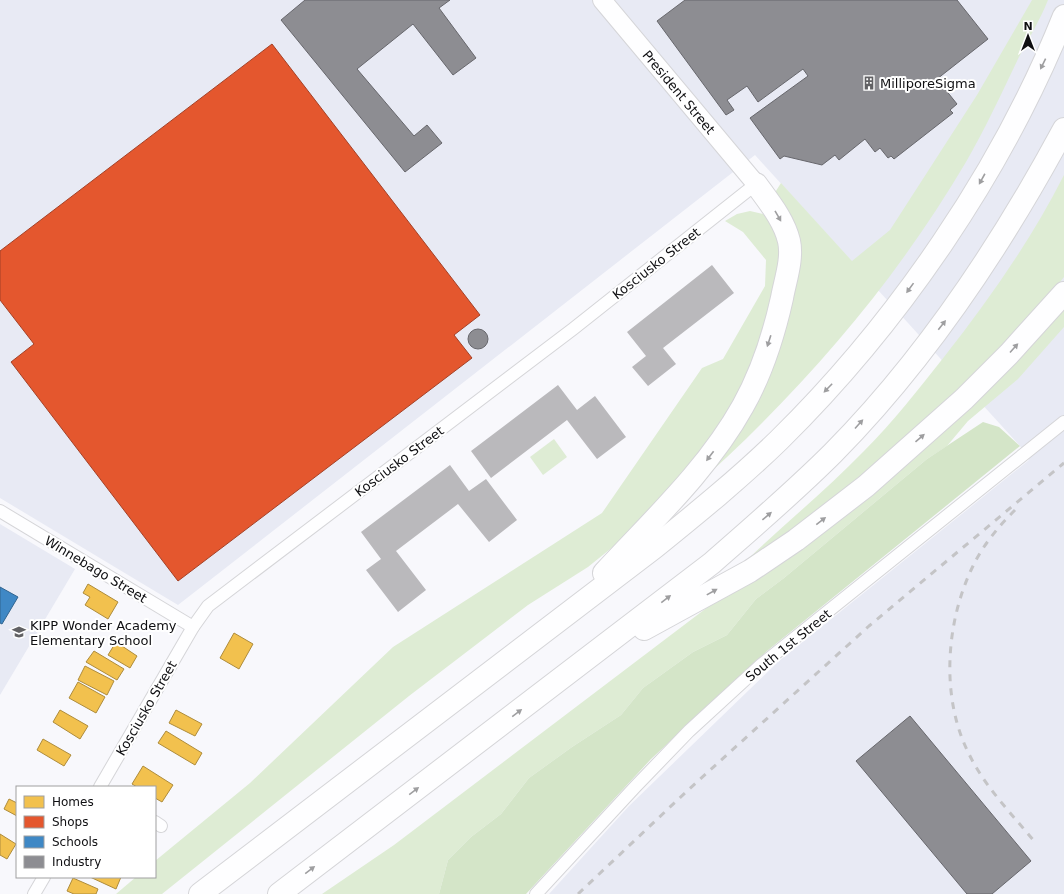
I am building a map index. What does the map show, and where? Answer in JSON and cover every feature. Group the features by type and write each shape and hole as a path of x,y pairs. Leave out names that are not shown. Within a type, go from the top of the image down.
{"highway":[{"path":"200,894 679,528 779,440 835,381 886,321 934,255 979,184 1018,114 1054,42 1064,16"},
{"path":"279,894 580,665 717,558 774,510 834,452 890,390 948,317 990,257 1034,184 1064,129"},
{"path":"566,615 709,457 744,405 755,380 778,315 789,260 789,243 786,230 777,214 756,184"},
{"path":"580,665 750,571 796,540 866,486 964,399 1008,354 1064,292"}],"street":[{"name":"President Street","path":"602,0 756,184"},
{"name":"Kosciusko Street","path":"101,786 193,627 208,606 573,329 756,184"},
{"name":"South 1st Street","path":"536,894 689,731 761,666 1064,422"},
{"name":"Winnebago Street","path":"0,511 193,627"},
{"path":"34,894 43,878"}],"shaded area":[{"path":"0,0 1064,0 1064,894 549,894 629,806 779,661 1029,460 1020,446 755,155 178,605 0,498"},
{"name":"KIPP Wonder Academy Elementary School","path":"0,524 75,569 0,695"}],"green space":[{"path":"1032,0 1048,0 994,110 966,162 938,208 875,295 842,336 769,416 691,490 790,285 774,194 781,183 852,261 890,230 977,95"},
{"path":"1064,175 1064,277 1042,305 941,409 823,509 750,560 749,558 836,479 864,451 915,394 993,292 1038,223"},
{"path":"750,211 763,214 774,224 782,251 772,313 737,402 707,449 614,546 588,567 528,605 409,696 162,894 116,894 135,878 156,878 156,860 250,783 393,647 602,513 702,368 723,359 765,286 766,260 743,232 725,221 737,214"},
{"path":"1064,301 1064,327 1018,379 968,421 947,446 927,459 784,578 756,599 727,635 693,652 643,688 621,715 572,747 529,778 501,814 471,837 448,860 439,894 322,894 394,845 721,597"},
{"path":"983,422 999,427 1020,446 767,651 651,759 526,894 439,894 448,860 471,837 501,814 529,778 572,747 621,715 643,688 693,652 727,635 756,599 784,578 927,459"},
{"path":"554,439 567,457 543,475 530,457"}],"building: Homes":[{"path":"88,584 118,602 108,619 85,605 90,597 83,593"},
{"path":"234,633 253,644 239,669 220,658"},
{"path":"116,642 137,656 130,668 108,655"},
{"path":"94,651 124,669 117,680 86,662"},
{"path":"85,666 114,681 107,695 78,680"},
{"path":"78,682 105,697 96,713 69,698"},
{"path":"60,710 88,726 80,739 53,722"},
{"path":"176,710 202,724 195,736 169,723"},
{"path":"166,731 202,753 195,765 158,743"},
{"path":"43,739 71,755 64,766 37,750"},
{"path":"143,766 173,785 162,802 156,799 156,786 135,786 132,784"},
{"path":"9,799 16,802 16,815 4,809"},
{"path":"0,834 16,844 7,859 0,855"},
{"path":"73,878 98,889 96,894 74,894 67,891"},
{"path":"92,878 121,878 116,889"}],"building: Shops":[{"path":"272,44 480,315 454,335 472,358 178,581 11,362 34,344 0,300 0,251"}],"building: Schools":[{"path":"0,587 18,597 2,624 0,623"}],"building: Industry":[{"path":"305,0 450,0 439,8 476,58 453,75 413,24 357,69 414,136 427,125 442,143 405,172 281,20"},
{"name":"MilliporeSigma","path":"685,0 957,0 988,39 937,79 957,104 950,110 953,113 894,159 891,156 888,158 880,148 875,152 865,139 839,160 835,155 822,165 784,156 780,159 750,118 808,76 803,69 758,102 747,86 727,100 734,110 726,115 657,21"},
{"path":"474,329 482,329 488,335 488,343 482,349 474,349 468,343 468,335"},
{"path":"910,716 1031,861 992,894 967,894 856,761"}],"building: Other":[{"path":"712,265 734,293 663,348 676,364 648,386 632,367 646,356 627,332"},
{"path":"558,385 577,410 595,396 626,437 597,459 567,420 491,478 471,451"},
{"path":"450,465 469,491 486,479 517,520 489,542 458,504 396,551 426,590 398,612 366,570 381,559 361,532"}],"railway":[{"path":"578,894 687,791 869,626 1064,463"},
{"path":"1015,510 986,543 973,566 964,588 952,635 950,684 960,732 975,766 991,789 1034,841"}],"place":[{"name":"MilliporeSigma","path":"869,83"},
{"name":"KIPP Wonder Academy Elementary School","path":"19,632"}]}
